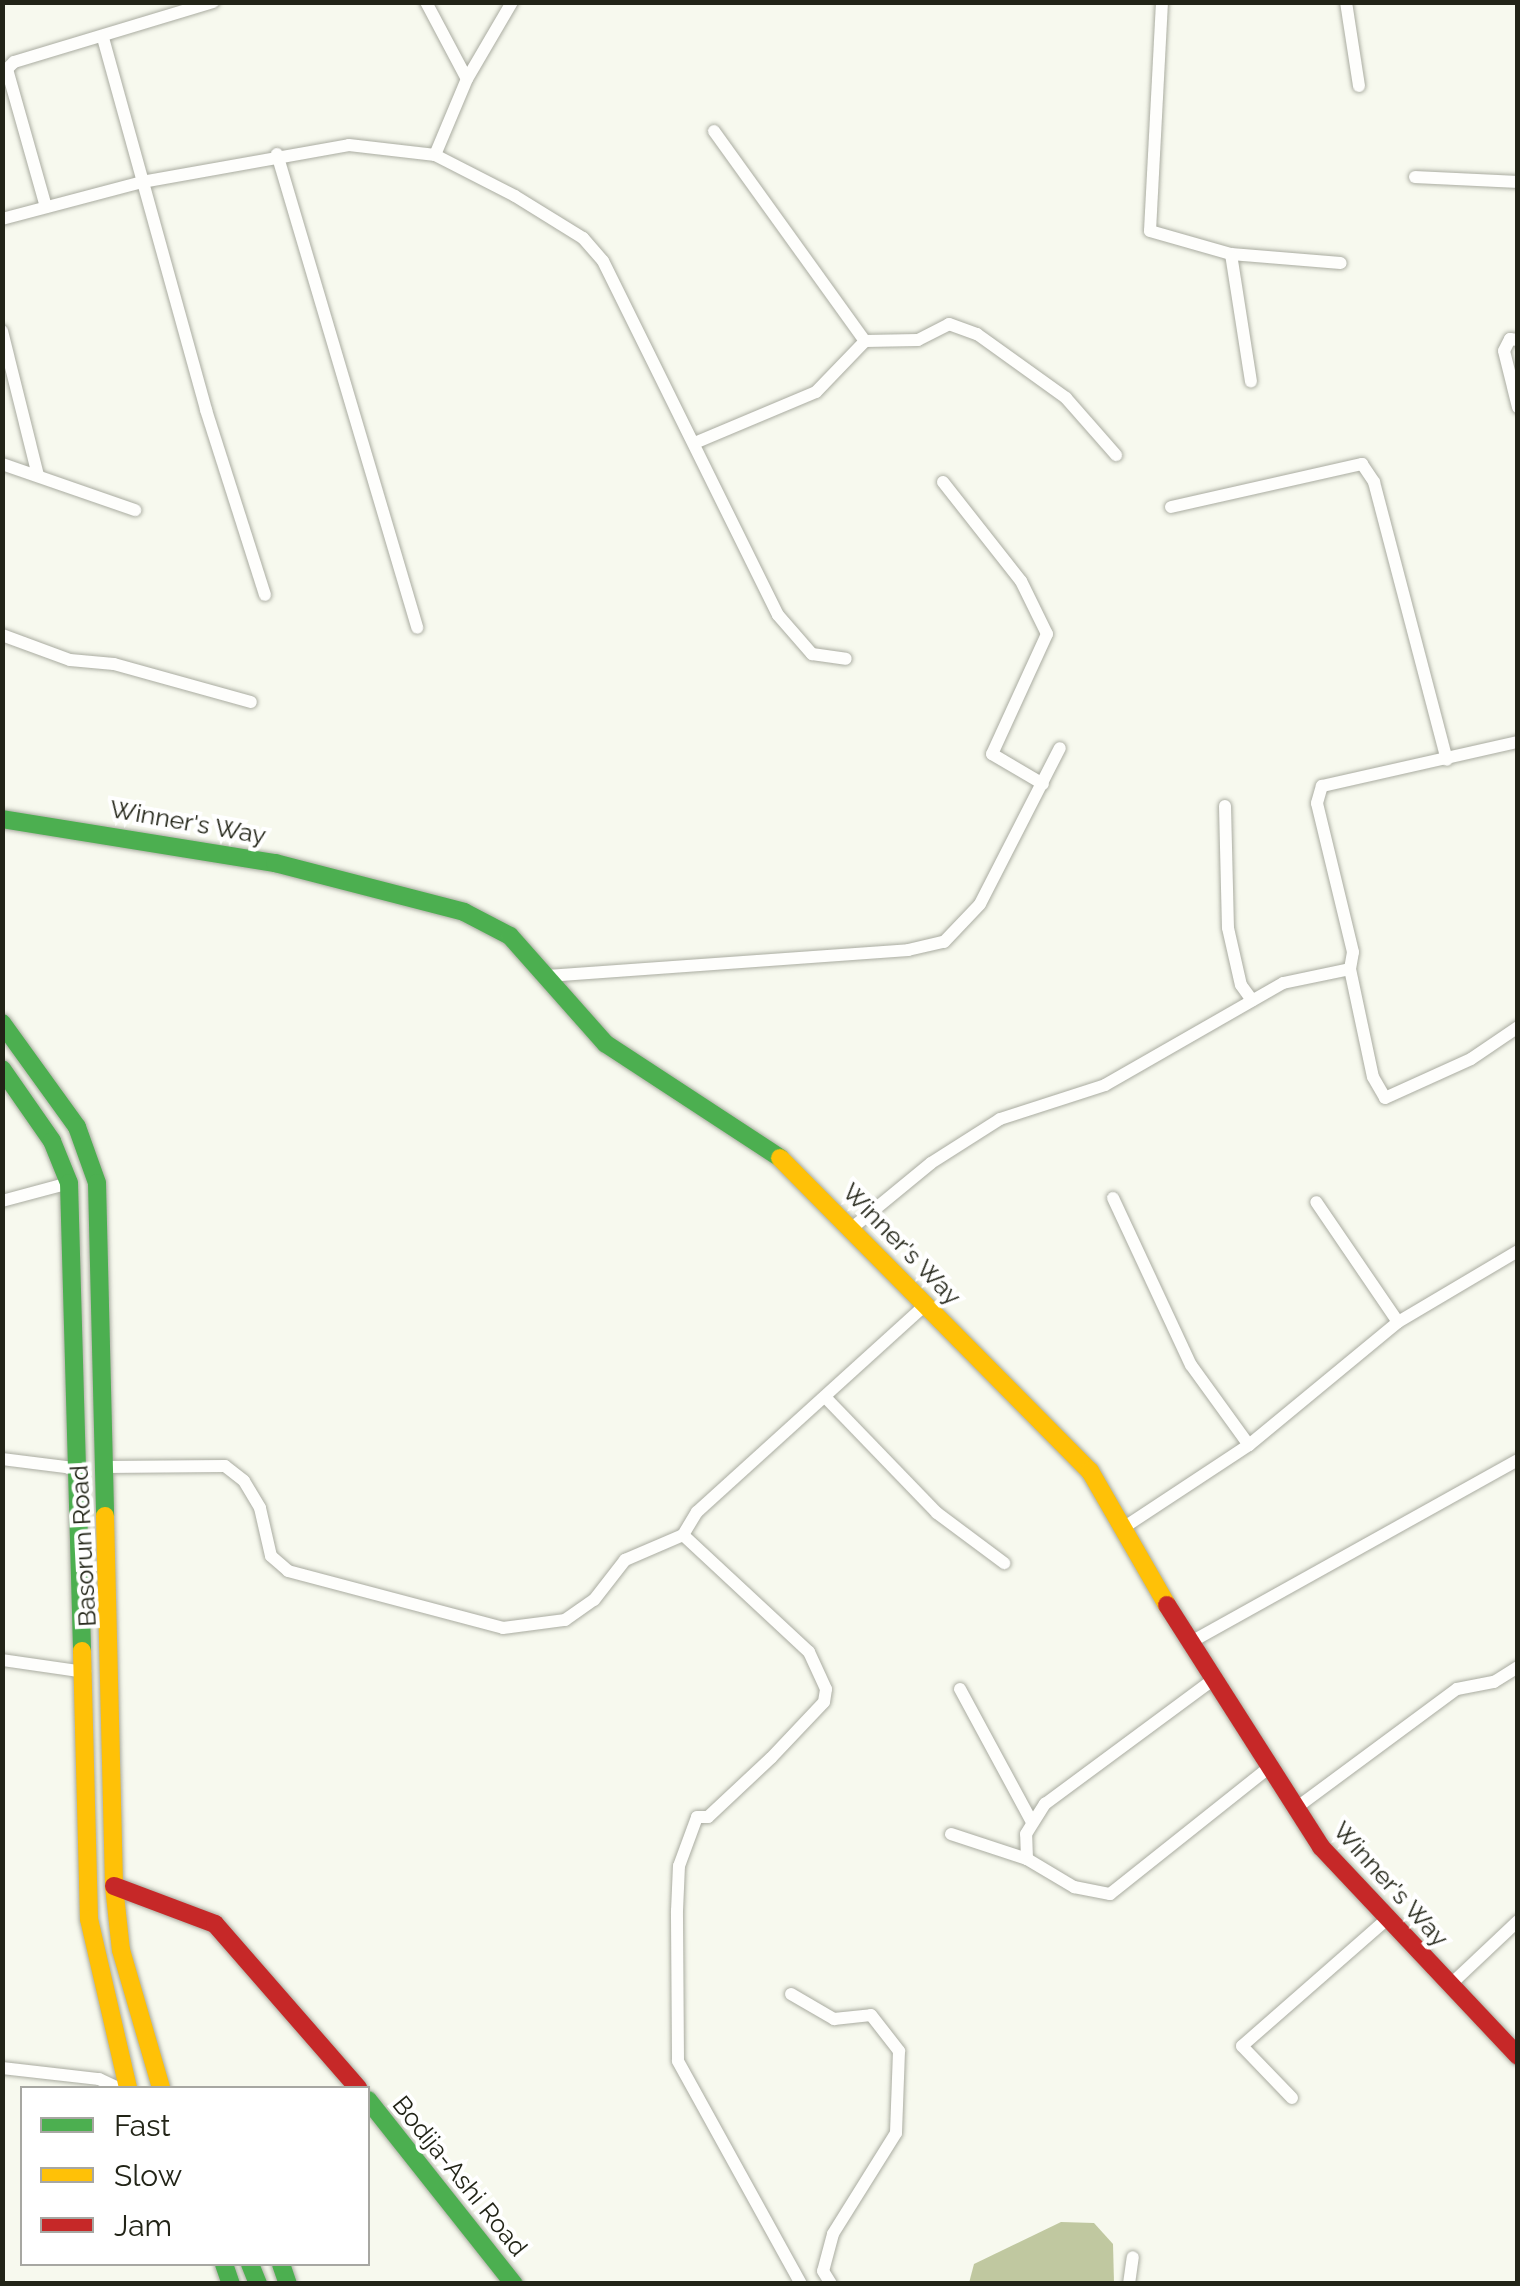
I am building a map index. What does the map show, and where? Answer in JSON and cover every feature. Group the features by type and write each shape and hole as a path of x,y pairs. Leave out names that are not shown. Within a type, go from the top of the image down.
{"main road":[{"name":"Winner's Way","path":"2,819 205,849 402,893 497,927 548,976 606,1044 778,1155 1074,1452 1124,1528 1189,1644 1350,1883 1518,2056"},
{"name":"Basorun Road","path":"2,1023 88,1149 101,1257 114,1886 120,1950 161,2086"},
{"name":"Basorun Road","path":"2,1069 52,1141 69,1183 81,1470 88,1919 128,2086"},
{"path":"74,1260 101,1257"},
{"name":"Bodija-Ashi Road","path":"114,1886 215,1924 356,2086"},
{"name":"Bodija-Ashi Road","path":"370,2103 514,2284"}],"street":[{"path":"46,207 8,69 14,62 213,2"},
{"path":"426,2 467,80"},
{"path":"435,155 467,80 512,2"},
{"path":"1162,2 1150,230 1231,254 1340,263"},
{"path":"1346,2 1359,86"},
{"path":"103,38 265,595"},
{"path":"714,131 865,341"},
{"path":"2,219 142,182 276,154 350,145 435,155 583,238 618,288 697,442 743,554 778,615 812,654 846,659"},
{"path":"276,154 416,628"},
{"path":"1414,177 1518,182"},
{"path":"1231,254 1252,381"},
{"path":"697,442 816,392 865,341 918,340 950,324 977,334 1066,398 1116,455"},
{"path":"2,331 38,475"},
{"path":"1518,340 1510,339 1504,351 1518,407"},
{"path":"2,464 135,510"},
{"path":"1171,507 1362,464 1374,482 1446,760"},
{"path":"943,482 1021,581 1047,634 992,754 1042,784"},
{"path":"2,635 70,660 114,664 251,702"},
{"path":"1518,742 1336,780 1318,793 1353,952 1350,968 1369,1060 1385,1098 1458,1066 1518,1027"},
{"path":"548,976 908,950 944,942 980,904 1060,748"},
{"path":"1225,806 1228,928 1242,985 1252,1000"},
{"path":"852,1228 931,1162 1000,1118 1106,1085 1292,980 1350,968"},
{"path":"2,1201 69,1183"},
{"path":"1114,1198 1191,1365 1249,1445"},
{"path":"1316,1202 1398,1322"},
{"path":"1124,1528 1249,1445 1398,1322 1518,1250"},
{"path":"104,1466 226,1466 244,1481 260,1508 271,1556 288,1571 503,1628 565,1620 594,1600 625,1560 683,1535 697,1512 926,1304"},
{"path":"825,1397 937,1513 1004,1562"},
{"path":"2,1458 81,1470"},
{"path":"1189,1644 1380,1532 1513,1463 1518,1478"},
{"path":"683,1535 809,1652 826,1689 824,1702 771,1758 708,1818 696,1817 679,1866 676,1911 678,2061 801,2284"},
{"path":"2,1660 84,1672"},
{"path":"1296,1808 1456,1689 1494,1682 1518,1667"},
{"path":"1027,1859 1032,1822 1045,1804 1214,1679"},
{"path":"960,1689 1032,1822"},
{"path":"952,1834 1027,1859 1074,1887 1110,1894 1271,1766"},
{"path":"1292,2098 1242,2046 1387,1919"},
{"path":"1449,1986 1518,1921"},
{"path":"791,1994 834,2019 871,2014 899,2051 896,2133 833,2234 824,2270 831,2284"},
{"path":"2,2068 99,2079 114,2086"},
{"path":"1129,2284 1133,2256"}],"shaded area":[{"path":"1061,2222 1094,2223 1113,2244 1114,2283 969,2283 974,2264"}],"traffic: fast":[{"path":"2,819 275,863 464,912 510,936 606,1044 780,1158"},
{"path":"2,1023 77,1127 97,1183 105,1516"},
{"path":"2,1069 52,1141 69,1183 82,1651"},
{"path":"370,2103 514,2284"},
{"path":"225,2266 231,2284"},
{"path":"251,2266 258,2284"},
{"path":"282,2266 288,2284"}],"traffic: slow":[{"path":"780,1158 1090,1471 1167,1605"},
{"path":"105,1516 114,1886 121,1950 160,2086"},
{"path":"82,1651 89,1919 128,2086"}],"traffic: jam":[{"path":"1167,1605 1321,1847 1518,2056"},
{"path":"114,1886 215,1924 356,2086"}]}
